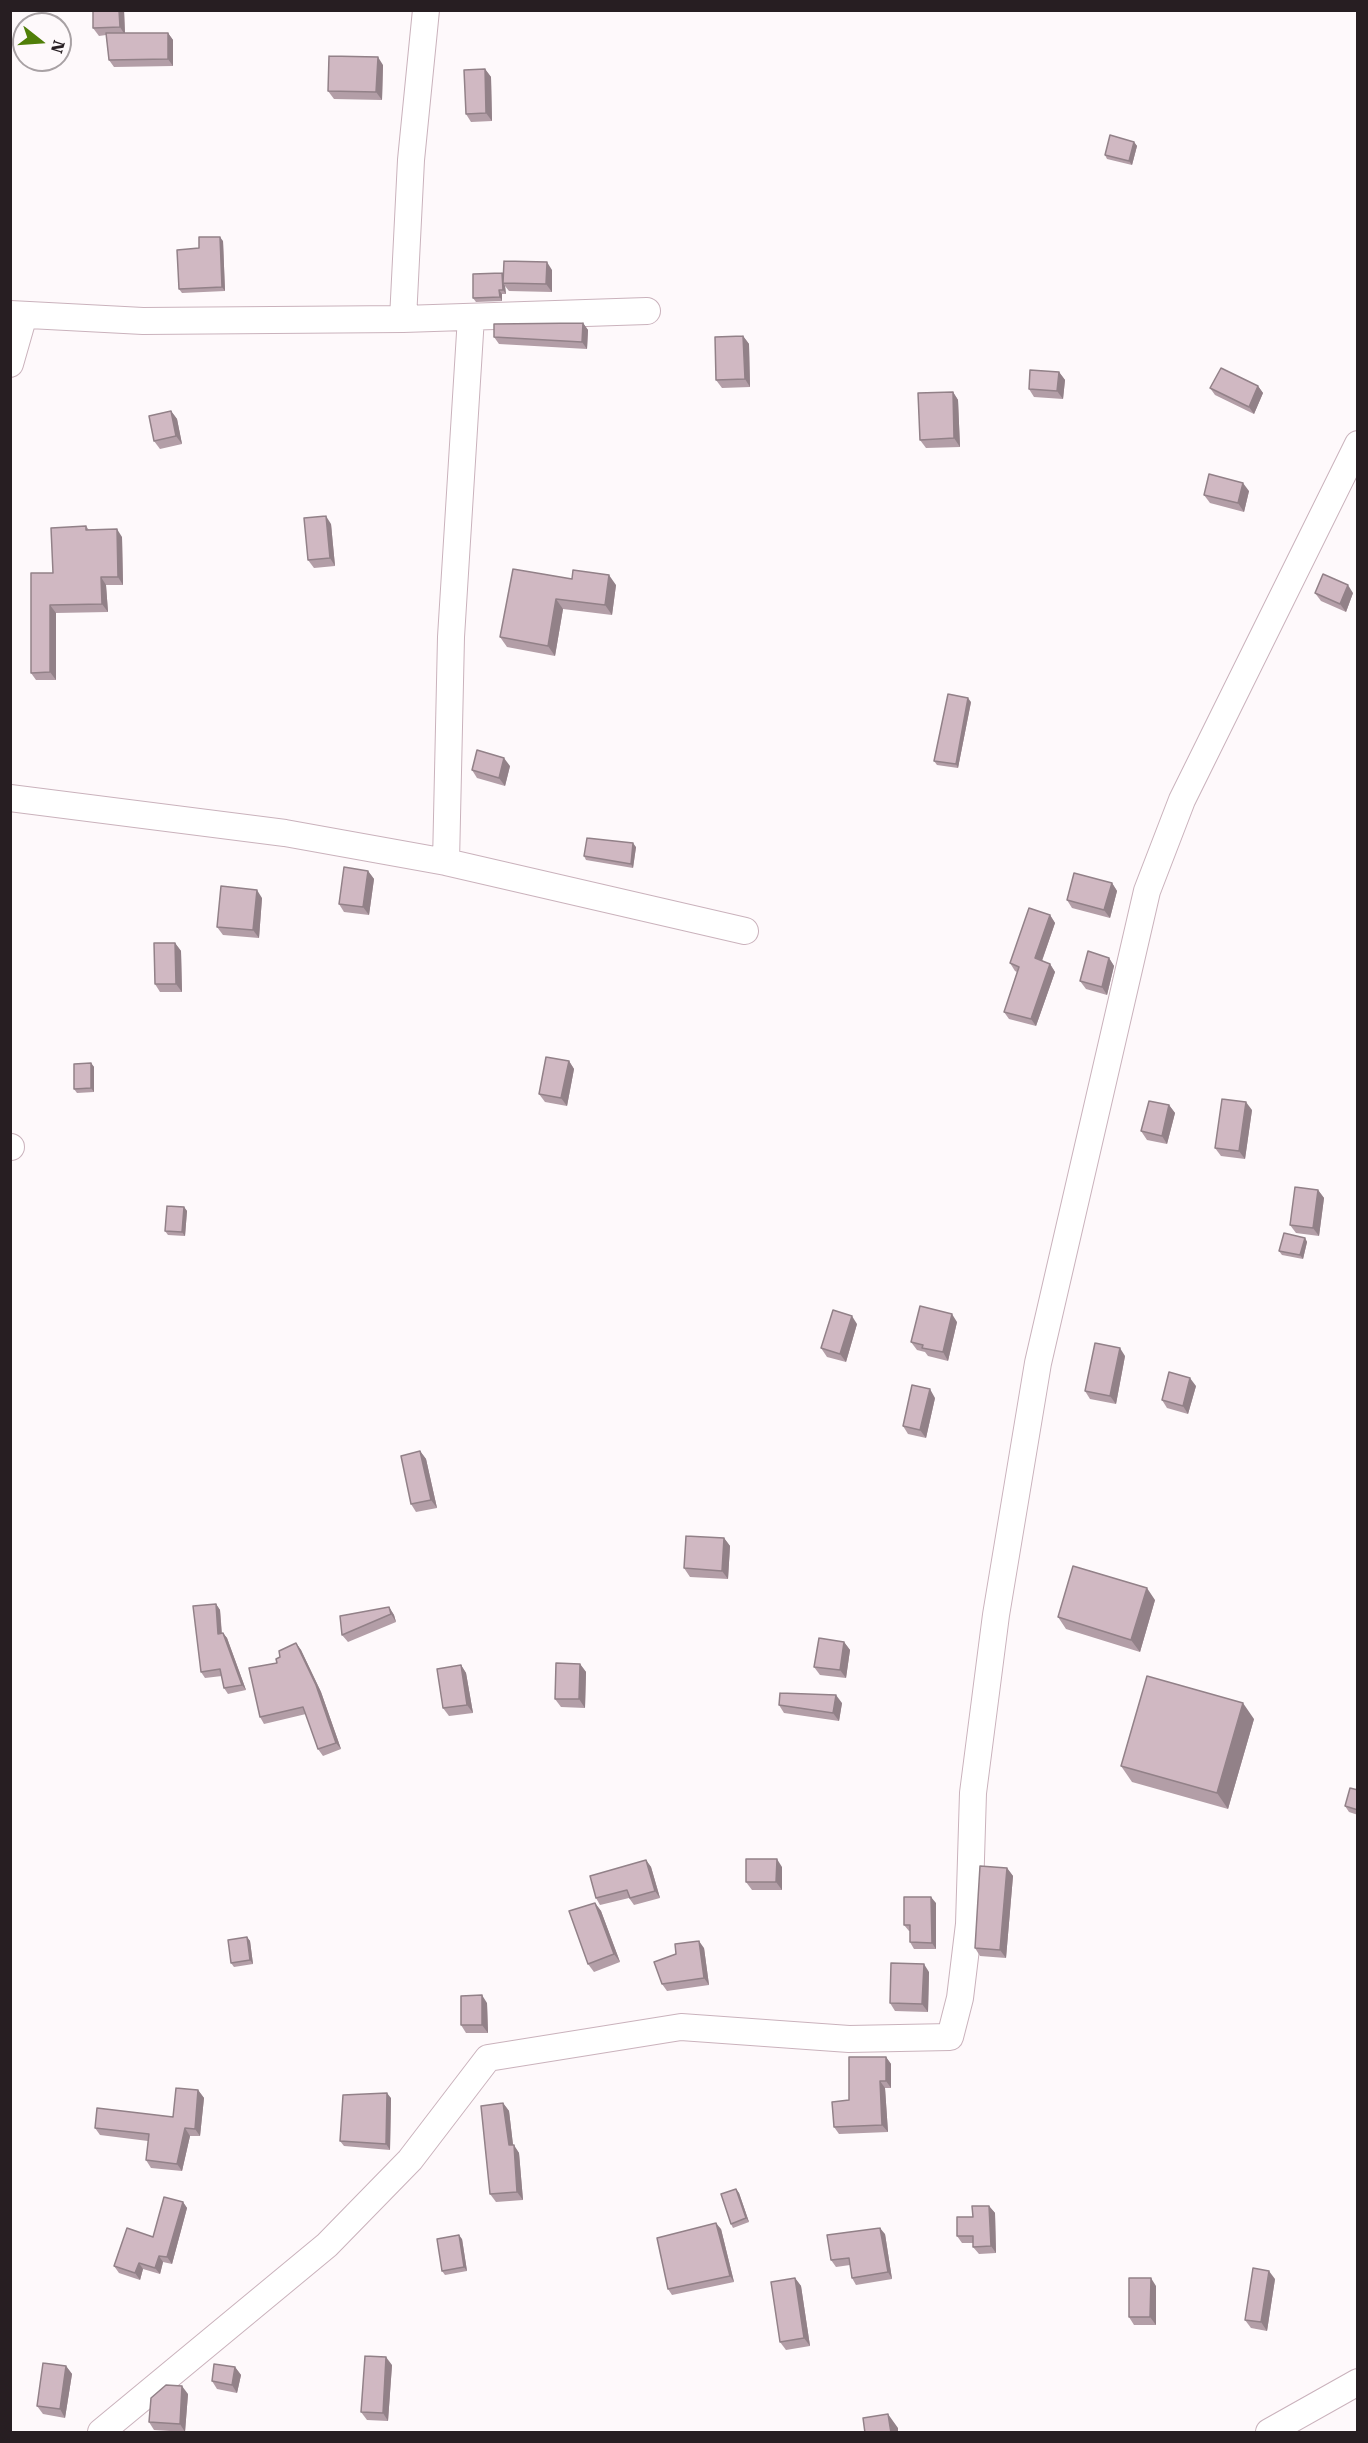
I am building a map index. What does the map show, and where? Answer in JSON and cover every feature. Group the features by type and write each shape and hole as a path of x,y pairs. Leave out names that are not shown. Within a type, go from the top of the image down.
{"street":[{"path":"403,319 411,160 426,10"},
{"path":"10,364 17,314 143,321 403,319 647,311"},
{"path":"446,862 451,637 471,317"},
{"path":"101,2433 327,2245 410,2160 488,2058 681,2027 849,2039 950,2037 960,1998 969,1924 973,1793 994,1627 1038,1363 1147,891 1182,800 1358,444"},
{"path":"10,798 285,834 446,862 745,931"},
{"path":"1269,2433 1358,2382"}],"building":[{"path":"93,10 119,10 120,27 93,28"},
{"path":"106,33 168,33 168,59 109,60"},
{"path":"329,56 378,57 376,92 328,91"},
{"path":"485,69 486,113 466,114 464,70"},
{"path":"1110,135 1134,142 1129,161 1105,155"},
{"path":"199,237 220,237 222,287 179,289 177,250 199,248"},
{"path":"504,261 547,262 546,284 503,283"},
{"path":"502,273 503,290 499,290 500,297 473,298 473,274"},
{"path":"583,323 582,342 494,337 494,324"},
{"path":"743,336 745,379 716,380 715,337"},
{"path":"1221,368 1258,386 1249,407 1210,388"},
{"path":"1030,370 1059,372 1057,391 1029,389"},
{"path":"953,392 954,438 920,440 918,393"},
{"path":"171,411 176,436 154,441 149,416"},
{"path":"1209,474 1243,483 1238,503 1204,495"},
{"path":"326,516 330,558 308,560 304,518"},
{"path":"86,526 86,530 117,529 118,577 101,577 102,604 50,605 50,672 31,673 31,573 53,573 51,528"},
{"path":"513,569 572,579 573,570 609,575 605,605 556,599 548,646 500,637"},
{"path":"1323,574 1348,585 1340,604 1315,593"},
{"path":"948,694 968,698 956,764 934,761"},
{"path":"477,750 504,758 499,778 472,770"},
{"path":"587,838 633,843 631,864 584,856"},
{"path":"344,867 368,871 363,907 339,904"},
{"path":"1074,873 1112,883 1104,910 1067,900"},
{"path":"221,886 257,890 253,930 217,927"},
{"path":"1029,908 1050,915 1035,958 1050,964 1031,1019 1004,1012 1019,967 1010,963"},
{"path":"154,943 175,943 176,984 155,984"},
{"path":"1088,951 1109,958 1102,987 1080,981"},
{"path":"546,1057 569,1061 561,1098 539,1094"},
{"path":"91,1063 91,1088 74,1089 74,1064"},
{"path":"1222,1099 1246,1102 1239,1151 1215,1148"},
{"path":"1149,1101 1169,1105 1162,1136 1141,1131"},
{"path":"1295,1187 1318,1190 1313,1228 1290,1225"},
{"path":"167,1206 184,1207 182,1232 165,1231"},
{"path":"1284,1233 1305,1238 1300,1255 1279,1251"},
{"path":"920,1306 952,1314 943,1352 922,1348 923,1345 911,1342"},
{"path":"833,1310 852,1316 840,1354 821,1348"},
{"path":"1095,1343 1120,1348 1110,1396 1085,1391"},
{"path":"1169,1372 1190,1378 1183,1406 1162,1400"},
{"path":"912,1385 930,1389 920,1430 903,1426"},
{"path":"420,1451 431,1500 411,1504 401,1456"},
{"path":"686,1536 724,1538 722,1571 684,1568"},
{"path":"1073,1566 1147,1588 1131,1640 1058,1617"},
{"path":"216,1604 218,1634 223,1633 242,1685 224,1688 220,1669 201,1672 193,1606"},
{"path":"389,1607 391,1614 342,1635 340,1616"},
{"path":"819,1638 844,1642 840,1670 814,1667"},
{"path":"296,1643 316,1685 336,1743 318,1749 303,1707 260,1717 249,1668 277,1663 276,1659 280,1657 279,1651"},
{"path":"556,1663 580,1664 579,1699 555,1699"},
{"path":"461,1665 467,1705 443,1708 437,1669"},
{"path":"1147,1676 1243,1703 1217,1793 1121,1766"},
{"path":"780,1693 836,1695 833,1713 779,1705"},
{"path":"1350,1788 1358,1790 1358,1810 1345,1806"},
{"path":"746,1859 777,1859 776,1882 746,1882"},
{"path":"646,1860 655,1891 630,1898 627,1890 596,1898 590,1876"},
{"path":"980,1866 1007,1868 1000,1950 975,1948"},
{"path":"904,1897 931,1897 932,1943 910,1942 910,1925 904,1925"},
{"path":"595,1903 614,1954 588,1964 569,1911"},
{"path":"247,1937 250,1960 231,1963 228,1940"},
{"path":"699,1941 704,1978 662,1984 654,1962 676,1954 675,1944"},
{"path":"891,1963 924,1964 922,2004 890,2003"},
{"path":"482,1995 482,2025 461,2025 461,1996"},
{"path":"849,2057 886,2057 886,2081 880,2081 882,2125 834,2127 832,2102 849,2100"},
{"path":"176,2088 198,2090 195,2129 185,2128 177,2164 146,2160 149,2134 95,2128 97,2108 173,2117"},
{"path":"387,2093 386,2144 340,2141 343,2095"},
{"path":"503,2103 509,2145 514,2145 517,2192 490,2194 481,2106"},
{"path":"736,2189 746,2218 731,2224 721,2194"},
{"path":"164,2197 183,2202 167,2257 159,2256 155,2268 139,2263 135,2273 114,2266 127,2228 153,2237"},
{"path":"972,2206 989,2206 991,2246 973,2247 973,2236 957,2236 957,2217 973,2217"},
{"path":"716,2223 730,2276 668,2289 657,2238"},
{"path":"880,2228 888,2272 852,2278 849,2258 831,2260 827,2235"},
{"path":"459,2235 464,2267 442,2271 437,2239"},
{"path":"1253,2268 1269,2271 1261,2322 1245,2320"},
{"path":"795,2278 804,2338 780,2342 771,2282"},
{"path":"1129,2278 1151,2278 1150,2317 1129,2317"},
{"path":"365,2356 386,2357 383,2413 361,2412"},
{"path":"43,2363 66,2366 60,2409 37,2406"},
{"path":"214,2364 235,2367 232,2385 212,2381"},
{"path":"166,2385 182,2386 180,2424 149,2422 151,2398"},
{"path":"888,2414 891,2433 865,2433 863,2418"}]}
